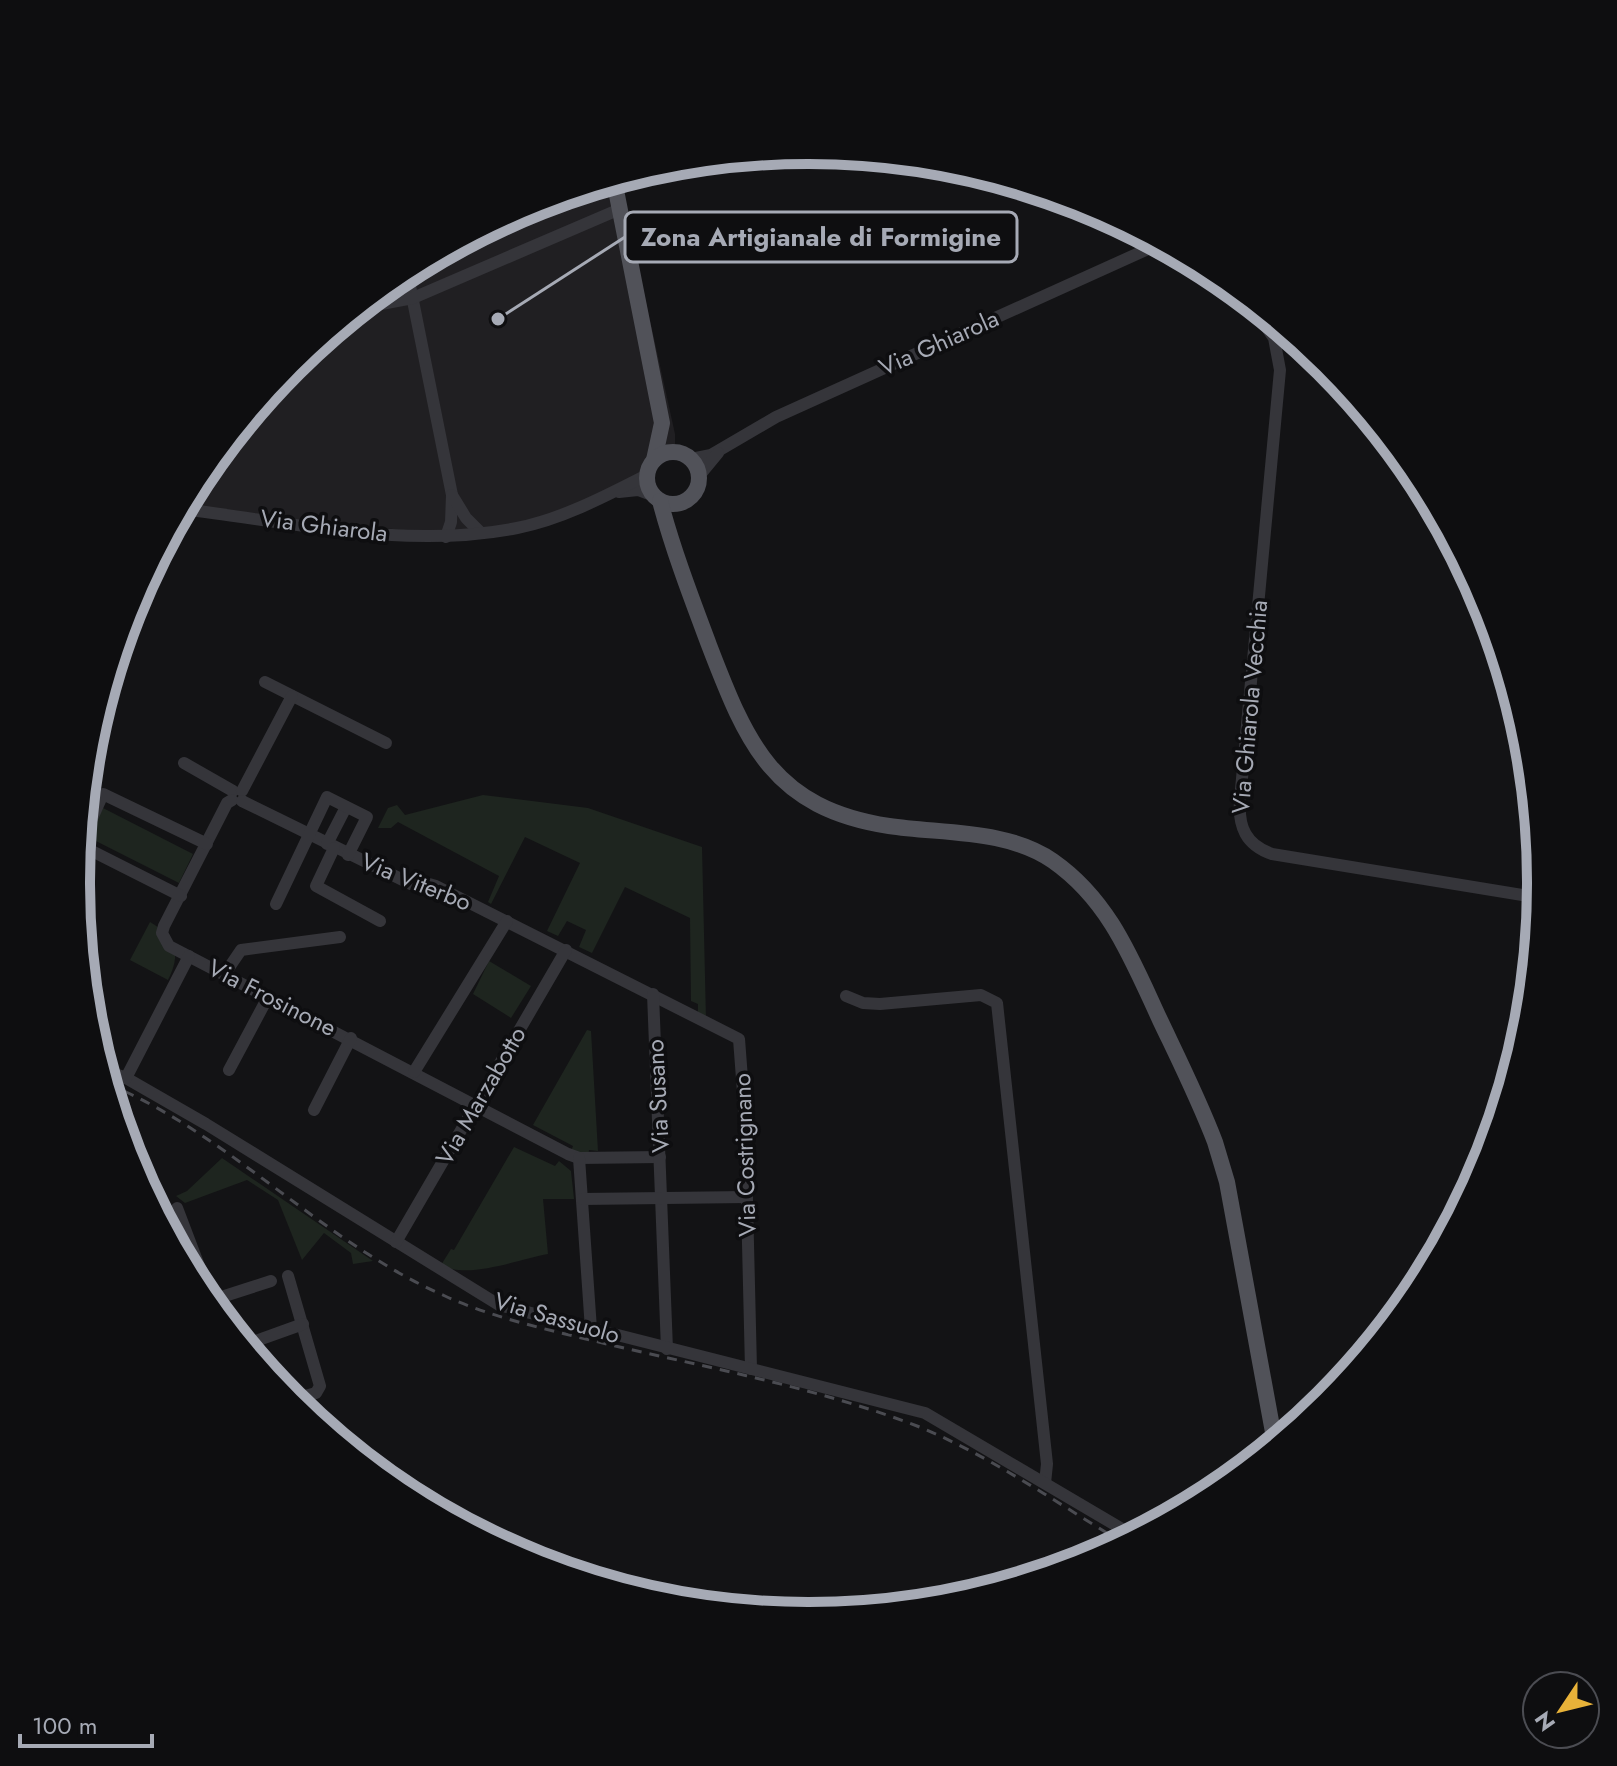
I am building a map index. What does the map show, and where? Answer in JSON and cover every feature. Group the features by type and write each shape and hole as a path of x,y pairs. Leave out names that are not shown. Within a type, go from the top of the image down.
{"main road":[{"path":"616,191 662,423 661,443 651,468 657,498 674,554 738,719 758,754 799,794 854,819 993,838 1025,847 1068,872 1108,914 1215,1142 1227,1182 1273,1431"},
{"path":"662,423 699,476 696,491 685,501 677,516 674,554"},
{"path":"651,468 684,456"},
{"path":"657,498 677,504 685,501"}],"street":[{"path":"385,303 413,298 620,209"},
{"name":"Via Ghiarola","path":"684,456 723,448 776,417 1146,250"},
{"path":"410,285 452,495 451,522 446,537"},
{"name":"Via Ghiarola Vecchia","path":"1271,334 1280,370 1240,800 1242,830 1256,847 1272,854 1526,896"},
{"name":"Via Ghiarola","path":"699,476 723,448"},
{"name":"Via Ghiarola","path":"194,510 415,537 446,537 518,528 552,518 612,492 651,468"},
{"path":"612,492 638,490 657,498"},
{"path":"452,495 466,518 481,533"},
{"path":"265,682 386,743"},
{"name":"Via Frosinone","path":"292,696 237,796 227,803 162,933 169,946 579,1158"},
{"name":"Via Viterbo","path":"184,763 309,836 411,884 422,882 436,886 653,994"},
{"path":"95,806 103,794 207,844"},
{"path":"276,904 327,797 367,817 348,855"},
{"path":"346,807 316,886 380,921"},
{"path":"91,851 181,896"},
{"path":"414,1072 507,921"},
{"path":"224,975 241,950 340,937"},
{"name":"Via Marzabotto","path":"396,1242 566,950"},
{"path":"126,1078 189,956"},
{"name":"Via Susano","path":"653,994 667,1349"},
{"name":"Via Costrignano","path":"653,994 735,1036 741,1043 751,1369"},
{"path":"846,996 863,1003 880,1004 981,995 997,1003 1047,1464 1045,1483"},
{"path":"229,1070 268,997"},
{"path":"314,1110 351,1038"},
{"name":"Via Sassuolo","path":"116,1074 499,1305 925,1413 1122,1529"},
{"path":"591,1329 579,1158 660,1157"},
{"path":"582,1199 747,1197"},
{"path":"177,1208 193,1253"},
{"path":"288,1276 320,1386 316,1393 305,1396"},
{"path":"222,1297 271,1281"},
{"path":"255,1341 303,1324"}],"shaded area":[{"path":"621,190 675,434 672,458 552,518 461,536 196,508 211,484 268,409 300,375 371,313 449,261 491,239 534,219"},
{"path":"483,795 588,808 702,847 706,1020 698,1016 698,1004 691,1001 690,918 625,887 592,953 579,947 586,930 567,921 558,936 547,931 580,863 525,837 491,904 488,902 499,876 398,822 391,828 378,828 388,808 397,805 405,815"},
{"path":"103,808 193,854 179,883 92,839 93,828"},
{"path":"150,922 166,934 174,947 174,962 168,980 130,960"},
{"path":"489,961 531,986 511,1018 473,994"},
{"path":"587,1030 591,1031 598,1151 589,1150 588,1157 570,1153 573,1146 533,1125"},
{"path":"514,1147 555,1166 559,1161 571,1171 574,1199 543,1199 548,1254 479,1269 452,1269 441,1265 451,1249 454,1250"},
{"path":"222,1158 373,1261 353,1264 351,1253 324,1233 302,1260 278,1200 247,1180 185,1203 176,1196 187,1191"}],"railway":[{"path":"121,1090 195,1131 358,1248 445,1296 516,1321 796,1388 878,1412 944,1438 996,1465 1110,1535"}],"place":[{"name":"Zona Artigianale di Formigine","path":"498,319"}]}
